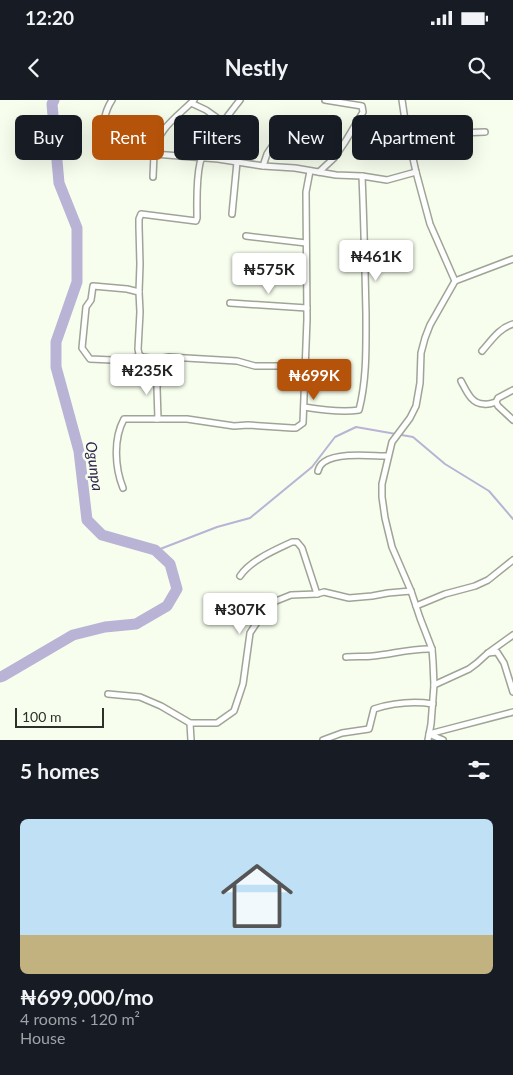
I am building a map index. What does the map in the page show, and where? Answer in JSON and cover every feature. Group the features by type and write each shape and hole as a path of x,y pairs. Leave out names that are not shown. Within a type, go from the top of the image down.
{"street":[{"path":"105,115 112,100"},
{"path":"228,115 240,100"},
{"path":"325,100 362,106"},
{"path":"319,172 334,158 364,112 360,100"},
{"path":"402,100 405,115"},
{"path":"164,130 171,121 193,101 213,115"},
{"path":"473,132 485,132"},
{"path":"263,166 269,151"},
{"path":"153,177 154,160"},
{"path":"142,357 138,349 140,312 139,219 141,214 196,221 198,177 202,160"},
{"path":"228,160 263,166 295,168 336,175 362,176 387,180 416,172"},
{"path":"413,160 430,224 455,281"},
{"path":"232,214 237,162"},
{"path":"124,419 186,419 234,426 296,428 303,423 307,318 306,192 310,171"},
{"path":"304,407 327,410 360,410 366,342 366,278 362,176"},
{"path":"246,236 306,243"},
{"path":"428,737 434,685 432,649 411,591 392,547 385,518 382,484 392,442 410,418 416,406 420,383 421,353 425,338 430,325 455,281 513,260"},
{"path":"139,292 93,286 91,300 86,307 82,348 90,359 112,360 142,357 158,359 169,357 237,362 255,366 305,366"},
{"path":"230,303 307,308"},
{"path":"482,352 499,332 506,326 513,324"},
{"path":"124,419 158,419 158,359"},
{"path":"461,381 469,396 476,402 483,404 496,402 498,398 513,390"},
{"path":"496,402 513,420"},
{"path":"123,488 119,479 117,440 120,426 124,419"},
{"path":"318,472 320,466 325,461 332,458 388,456"},
{"path":"240,576 246,568 255,562 292,542 297,542 302,548 317,594"},
{"path":"416,606 488,580 513,560"},
{"path":"108,694 140,697 161,706 190,723 217,723 234,711 243,684 250,633 260,616 276,601 291,595 324,592 349,598 411,591"},
{"path":"434,685 469,669 488,652 513,635"},
{"path":"346,657 374,656 432,649"},
{"path":"488,652 497,652 504,663 513,692"},
{"path":"323,740 342,733 369,729 374,709 388,705 418,702 433,704"},
{"path":"428,737 513,712"},
{"path":"190,723 191,740"},
{"path":"428,737 442,740"}],"waterway":[{"name":"Ogunpa","path":"0,677 73,635 105,627 136,624 167,606 177,589 170,564 155,550 102,535 87,520 79,451 56,367 56,342 77,282 77,228 59,183 52,104 54,100"},
{"path":"155,551 217,527 250,518 312,467 335,437 356,427 413,437 445,464 489,491 513,519"}]}
